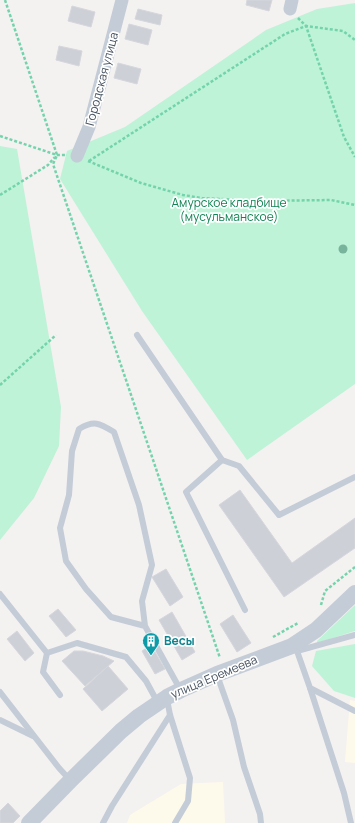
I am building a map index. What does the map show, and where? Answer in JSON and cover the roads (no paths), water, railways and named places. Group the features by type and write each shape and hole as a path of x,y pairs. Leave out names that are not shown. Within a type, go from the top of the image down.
{"street":[{"name":"Городская улица","path":"82,158 122,0"},
{"name":"улица Еремеева","path":"29,823 71,780 122,732 169,697 219,669 294,649 355,593"}],"lane":[{"path":"137,335 222,460 239,466 279,515 355,477"},
{"path":"145,626 111,617 86,589 66,561 60,528 69,495 72,451 79,429 88,423 103,425 114,432 139,505 152,565 142,602 145,626 169,697 170,715 190,778 188,801 175,823"},
{"path":"222,460 186,492 245,610"},
{"path":"0,594 47,653"},
{"path":"351,823 344,793 310,688 294,649 355,635"},
{"path":"47,653 77,643 126,657 146,682 169,697"},
{"path":"47,653 43,672 60,695"},
{"path":"219,669 244,767 260,814 261,823"},
{"path":"310,688 355,711"},
{"path":"0,692 59,768 71,780"},
{"path":"103,823 112,806 170,715"},
{"path":"0,720 34,736"}],"place":[{"name":"Весы","path":"151,656"}],"park label":[{"name":"Амурское кладбище (мусульманское)","path":"229,210"}]}
